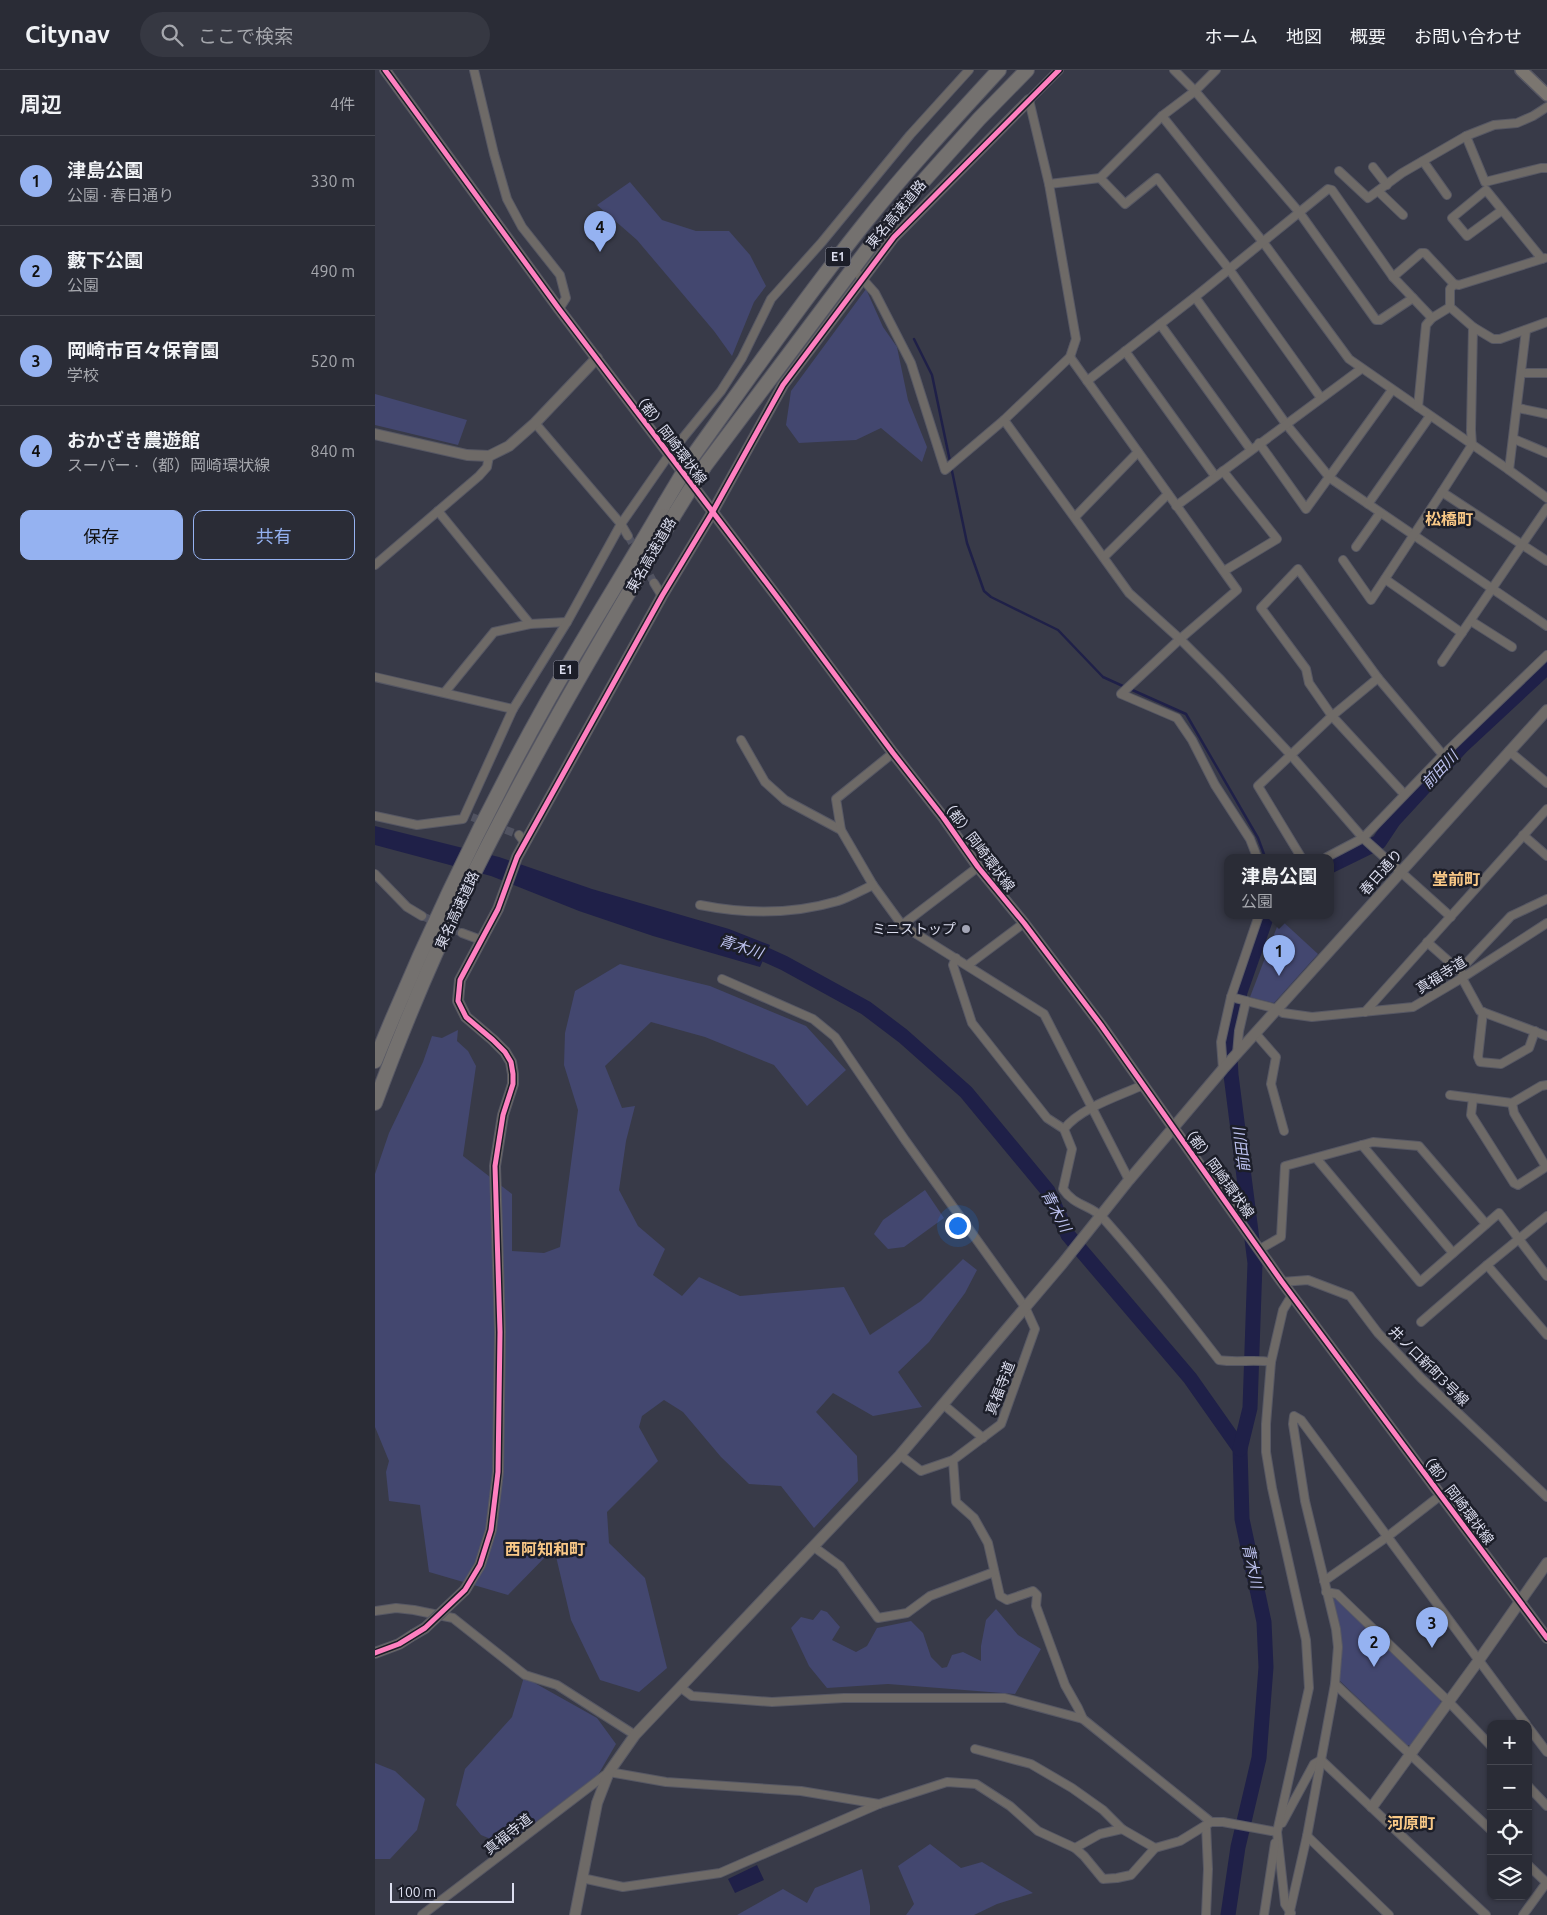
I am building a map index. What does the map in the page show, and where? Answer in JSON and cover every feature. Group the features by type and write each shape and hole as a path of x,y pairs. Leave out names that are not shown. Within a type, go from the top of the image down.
{"highway":[{"name":"東名高速道路","path":"375,1061 455,896 487,847 670,508 693,456 799,309 864,223 935,140 999,70"},
{"name":"東名高速道路","path":"375,1103 425,979 474,841 548,702 670,508 705,467 867,250 910,196 979,119 1027,70"}],"main road":[{"path":"1521,70 1547,95"}],"street":[{"name":"（都）岡崎環状線","path":"385,70 559,309 979,867 1101,1025 1292,1295 1547,1638"},
{"path":"474,70 507,199 522,227 560,274 566,298 559,309"},
{"path":"463,819 513,709 567,622 621,524 669,455 721,391 742,358 771,299 822,242 910,135 969,70"},
{"path":"375,1653 399,1644 425,1628 465,1590 480,1565 491,1530 498,1472 500,1332 495,1166 503,1115 513,1084 511,1062 505,1052 466,1017 458,1001 460,980 498,909 522,839 712,513 783,385 861,277 895,237 1059,70"},
{"path":"1175,70 1299,212 1377,320 1380,320 1413,298"},
{"path":"1049,184 1101,178 1162,116 1195,91 1216,70"},
{"path":"861,277 875,292 911,363 945,470 1004,420 1070,357 1076,339 1049,184 1029,100"},
{"path":"1339,171 1367,198 1423,161 1466,136 1494,125 1517,123 1547,107"},
{"path":"1162,116 1263,242 1349,359 1547,498"},
{"path":"1466,136 1485,182 1547,168"},
{"path":"1423,161 1447,195"},
{"path":"1373,167 1387,185"},
{"path":"1101,178 1125,204 1157,178 1229,268 1321,398"},
{"path":"1087,381 1195,297 1328,189 1332,190 1393,277 1432,318"},
{"path":"1393,277 1421,253 1425,253 1454,284 1459,285 1545,258 1501,211 1486,190 1452,218 1467,236 1501,211"},
{"path":"1378,191 1403,215"},
{"path":"822,242 829,248"},
{"path":"1450,308 1450,289 1454,284"},
{"path":"1195,297 1286,424 1330,478 1547,626"},
{"path":"1418,407 1426,325 1432,318 1450,308"},
{"path":"1450,308 1473,327 1493,339 1500,339 1547,322"},
{"path":"1160,324 1251,450"},
{"path":"1343,560 1371,600 1472,445 1473,327"},
{"path":"1509,470 1526,330"},
{"path":"1125,351 1215,476"},
{"path":"1070,357 1237,590 1180,639 1121,694 1177,718 1192,740 1215,785 1250,839 1256,854"},
{"path":"375,434 467,455 489,456 509,446 535,423 597,358"},
{"path":"1176,506 1361,369"},
{"path":"1521,373 1547,372"},
{"path":"1259,444 1306,510 1392,390"},
{"path":"1518,408 1547,414"},
{"path":"1368,504 1430,416"},
{"path":"1004,420 1129,593 1180,639 1290,754 1363,838 1451,917"},
{"path":"535,423 621,524 628,536"},
{"path":"1514,439 1547,453"},
{"path":"1075,517 1139,452"},
{"path":"375,565 487,467 489,456"},
{"path":"1223,470 1277,539 1223,571"},
{"path":"1442,492 1547,561"},
{"path":"1104,557 1168,494"},
{"path":"1442,662 1547,508"},
{"path":"438,511 530,624"},
{"path":"1356,548 1381,513"},
{"path":"1404,794 1332,716 1309,683 1306,669 1261,608 1298,569 1378,678 1443,755"},
{"path":"1385,579 1462,633"},
{"path":"654,583 662,596"},
{"path":"1471,621 1512,647"},
{"path":"445,692 495,632 530,624 567,622"},
{"path":"1333,854 1363,838 1443,755 1547,655"},
{"path":"375,677 513,709"},
{"path":"1299,854 1258,786 1332,716 1378,678"},
{"name":"春日通り","path":"1223,1069 1547,710"},
{"path":"741,740 765,782 785,800 841,830"},
{"path":"1509,751 1547,783"},
{"path":"893,753 836,799 841,830 873,885 902,925 1044,1014 1129,1180"},
{"path":"1365,1012 1547,809"},
{"path":"375,816 417,825 472,817"},
{"path":"1523,835 1547,856"},
{"path":"902,925 979,867"},
{"path":"375,874 407,907 422,916"},
{"path":"700,905 721,910 782,912 839,901 873,885"},
{"path":"1462,975 1511,916 1547,899"},
{"path":"575,1915 597,1803 609,1772 635,1735 900,1456 1223,1069 1221,1042 1231,997 1258,919"},
{"path":"968,965 1024,923"},
{"name":"真福寺道","path":"1231,997 1277,1009 1283,1013 1313,1017 1413,1006 1547,923"},
{"path":"463,933 481,940"},
{"path":"1427,942 1462,975 1478,1009 1547,1036"},
{"path":"956,958 953,965 972,1023 1047,1118 1064,1129 1072,1149 1063,1190 1069,1198 1100,1217 1171,1298 1219,1360 1234,1362 1261,1360 1271,1362"},
{"name":"真福寺道","path":"722,979 813,1019 835,1036 905,1140 1025,1307 1035,1329 1001,1424 953,1460 921,1471 900,1456"},
{"path":"1237,1054 1239,1031 1246,1001"},
{"path":"1483,1012 1477,1057 1479,1062 1501,1064 1529,1048 1535,1031"},
{"path":"1255,1033 1276,1057 1271,1084 1284,1131"},
{"path":"1064,1129 1071,1120 1091,1108 1143,1085"},
{"path":"1450,1095 1512,1102 1541,1086 1547,1085"},
{"path":"1473,1098 1471,1115 1514,1183 1518,1185 1546,1167 1514,1113 1512,1102"},
{"path":"1260,1249 1281,1237 1285,1166 1373,1142 1419,1146 1486,1224"},
{"path":"1362,1145 1453,1254"},
{"path":"1316,1158 1420,1282 1499,1212 1547,1276"},
{"path":"1421,1322 1547,1216"},
{"path":"1487,1265 1547,1335"},
{"name":"井ノ口新町3号線","path":"1283,1282 1308,1280 1350,1296 1378,1333 1421,1378 1547,1497"},
{"path":"1264,1915 1277,1832 1309,1688 1306,1640 1266,1452 1266,1424 1271,1362 1283,1310 1292,1295"},
{"path":"944,1404 983,1438"},
{"path":"1290,1914 1307,1836 1335,1684 1338,1647 1336,1629 1305,1501 1293,1424 1294,1416 1301,1420 1523,1720"},
{"path":"953,1460 956,1502 974,1518 988,1543 993,1572 1000,1596 1007,1600 1033,1591 1037,1595 1036,1606 1065,1685 1079,1708 1083,1719"},
{"path":"1324,1582 1441,1495"},
{"path":"814,1546 840,1566 877,1618 907,1613 930,1596 993,1572"},
{"path":"1371,1807 1479,1660 1547,1562"},
{"path":"1326,1592 1337,1594 1448,1701 1487,1742"},
{"path":"375,1610 396,1608 453,1618 525,1675 557,1685 635,1735"},
{"path":"1335,1684 1487,1826"},
{"path":"679,1687 692,1696 773,1702 844,1698 1005,1698 1083,1719 1208,1824 1206,1915"},
{"path":"1532,1732 1547,1752"},
{"path":"975,1749 1031,1764 1103,1810 1122,1829 1155,1848"},
{"path":"1290,1914 1285,1904 1277,1832 1314,1764 1321,1760"},
{"path":"1321,1760 1486,1915"},
{"path":"609,1772 667,1782 801,1791 879,1804"},
{"name":"真福寺道","path":"422,1915 609,1772"},
{"path":"582,1878 623,1887 720,1873 879,1804 947,1782 976,1784 1010,1806 1039,1831 1075,1848 1103,1879 1131,1875 1155,1848 1180,1841 1208,1824 1223,1822 1277,1832"},
{"path":"1532,1790 1547,1806"},
{"path":"1075,1848 1100,1834 1122,1829"},
{"path":"1307,1836 1389,1915"},
{"path":"1523,1915 1547,1883 1532,1869"}],"shaded area":[{"path":"630,182 662,220 696,231 729,231 750,255 766,286 754,302 732,356 714,331 637,240 597,205"},
{"path":"866,289 883,327 897,347 908,400 927,447 922,462 881,428 856,440 799,443 786,425 791,391"},
{"path":"375,394 467,420 458,445 375,425"},
{"path":"1280,919 1318,954 1274,1003 1250,997"},
{"path":"620,964 710,986 806,1026 846,1070 807,1106 774,1065 705,1037 651,1022 605,1066 622,1108 635,1106 626,1141 619,1190 638,1226 665,1249 653,1275 682,1296 699,1277 740,1296 844,1287 870,1335 921,1301 963,1259 977,1270 965,1293 929,1342 898,1372 922,1407 873,1416 833,1393 816,1412 857,1456 858,1481 814,1528 781,1486 749,1484 721,1457 683,1412 664,1400 642,1416 639,1427 658,1461 607,1512 609,1543 645,1578 667,1668 639,1692 600,1680 571,1620 554,1548 508,1595 429,1572 420,1505 389,1501 386,1472 389,1461 375,1427 375,1174 389,1133 423,1062 432,1036 442,1038 458,1030 457,1041 468,1051 476,1066 463,1156 512,1194 512,1251 544,1253 560,1247 578,1110 564,1065 565,1033 575,991"},
{"path":"925,1190 944,1218 904,1247 888,1249 874,1234 883,1220"},
{"path":"1335,1598 1440,1698 1441,1703 1411,1745 1407,1745 1339,1680 1340,1634 1332,1600"},
{"path":"996,1609 1018,1635 1041,1649 1015,1694 888,1684 827,1688 809,1666 791,1628 801,1617 813,1620 821,1610 827,1612 840,1627 832,1640 856,1652 867,1646 877,1628 911,1621 923,1633 931,1657 942,1668 947,1667 952,1655 963,1652 981,1661 981,1646 986,1620"},
{"path":"524,1677 597,1718 616,1744 598,1775 505,1845 481,1835 456,1805 465,1769 512,1717"},
{"path":"375,1763 395,1771 425,1799 417,1830 390,1859 375,1859"},
{"path":"930,1844 961,1868 982,1862 1033,1893 997,1904 974,1915 906,1915 914,1904 898,1866"},
{"path":"862,1869 870,1906 870,1915 737,1915 783,1889 807,1903 815,1888"}],"water":[{"path":"375,826 499,857 592,889 729,929 770,945 760,967 653,936 579,911 491,876 375,845"},
{"path":"757,1865 764,1880 735,1893 728,1879"}],"waterway":[{"path":"914,339 932,375 967,543 984,591 991,597 1058,630 1103,677 1125,687"},
{"name":"前田川","path":"1334,864 1379,842 1393,821 1462,746 1547,667"},
{"path":"1130,689 1186,714 1258,838 1264,854"},
{"name":"前田川","path":"1240,1449 1250,1408 1255,1263 1231,1075 1229,1041 1240,992 1266,919"},
{"name":"青木川","path":"747,946 784,963 866,1008 903,1036 966,1092 1048,1191 1068,1235 1190,1378 1240,1449 1242,1519 1264,1622 1266,1667 1259,1758 1238,1847 1228,1915"}],"tunnel":[{"path":"829,249 853,270"},
{"path":"628,536 638,553"},
{"path":"644,565 654,583"},
{"path":"472,817 519,835"},
{"path":"422,916 462,933"}],"cycle path":[{"path":"385,70 559,309 943,817 978,867 1024,923 1101,1025 1282,1282 1547,1638"},
{"path":"375,1653 399,1644 425,1628 465,1590 480,1565 491,1530 498,1472 500,1332 495,1166 503,1115 513,1084 513,1074 511,1062 505,1052 466,1017 458,1001 460,980 498,909 517,857 662,596 712,513 783,385 894,237 1059,70"}],"place":[{"name":"おかざき農遊館","path":"600,252"},
{"name":"ミニストップ","path":"966,929"},
{"name":"津島公園","path":"1279,976"},
{"name":"岡崎市百々保育園","path":"1432,1648"},
{"name":"藪下公園","path":"1374,1667"}],"district":[{"name":"松橋町","path":"1449,519"},
{"name":"堂前町","path":"1456,879"},
{"name":"西阿知和町","path":"545,1549"},
{"name":"河原町","path":"1411,1823"}]}
